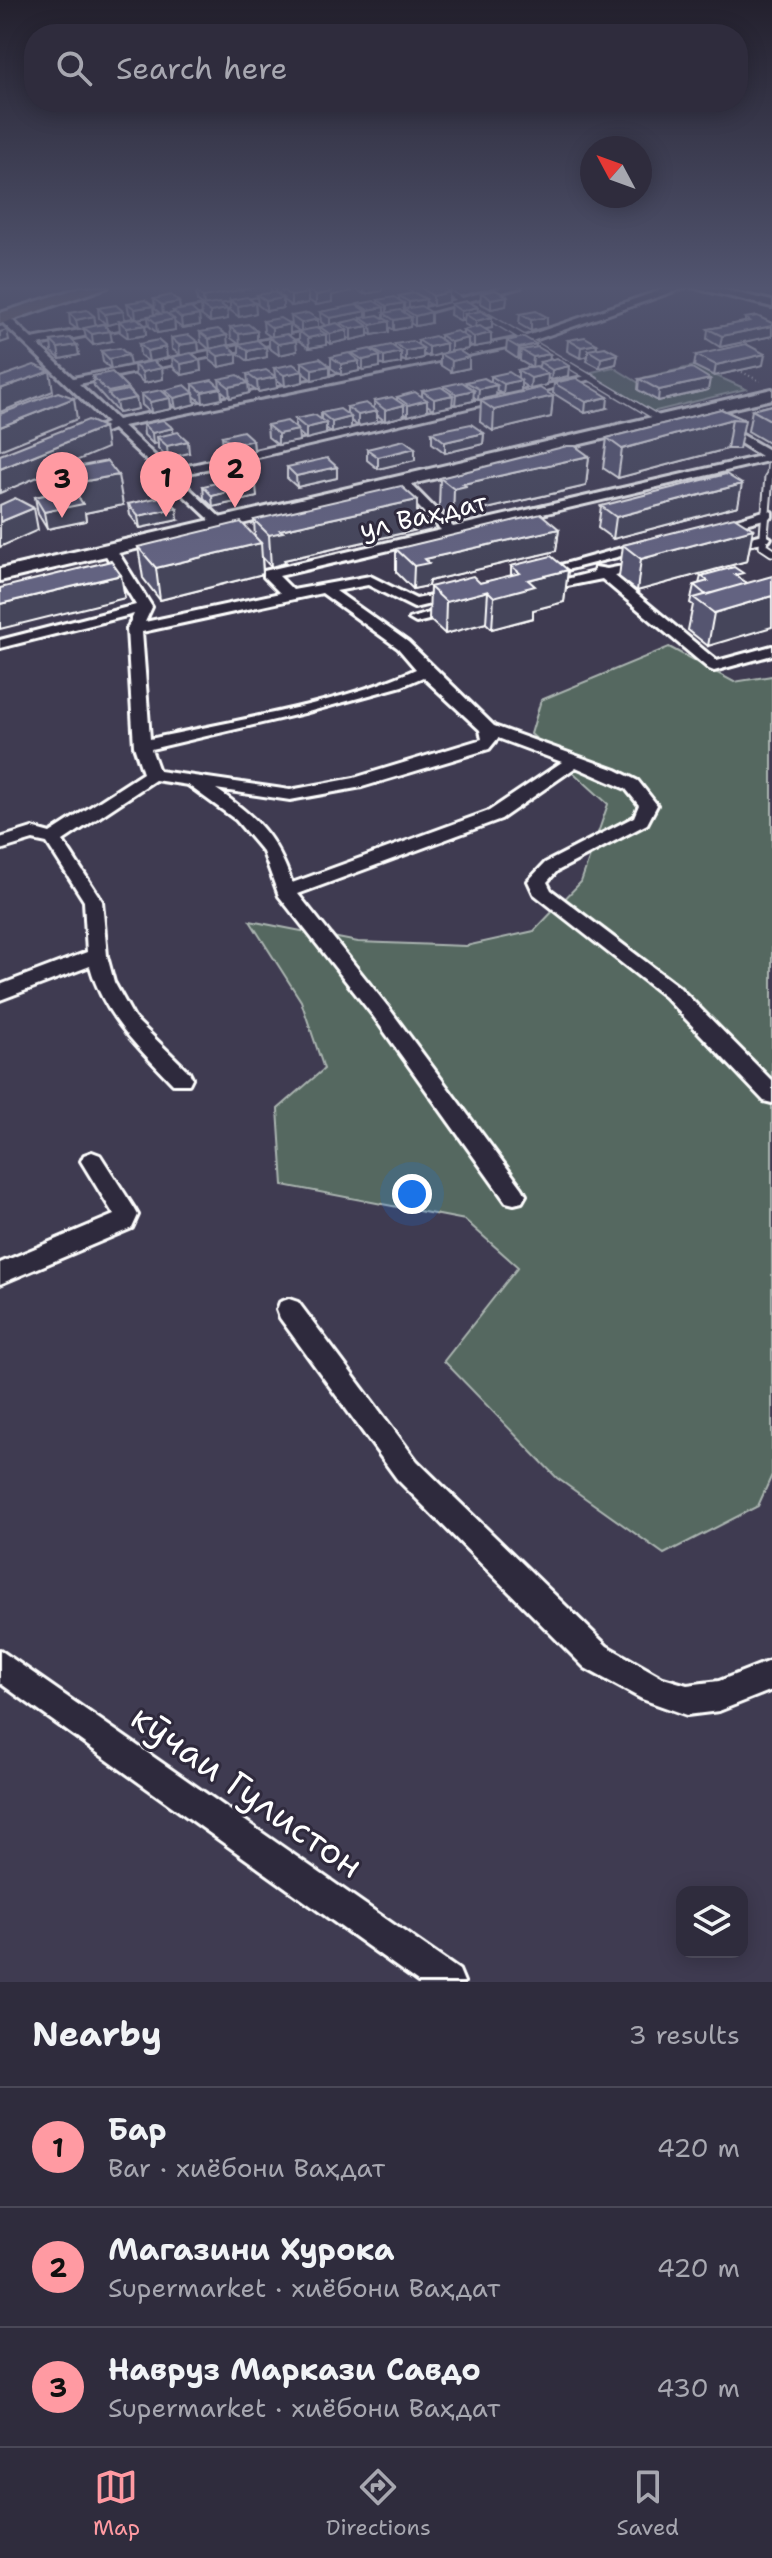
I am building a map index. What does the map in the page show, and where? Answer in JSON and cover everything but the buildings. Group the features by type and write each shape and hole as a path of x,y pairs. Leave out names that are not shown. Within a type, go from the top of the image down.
{"main road":[{"path":"0,575 225,526 401,481 772,394"}],"street":[{"path":"67,379 225,526"},
{"path":"71,382 83,379"},
{"path":"72,442 115,424 333,379"},
{"path":"168,474 584,379"},
{"path":"72,402 86,396"},
{"path":"696,412 771,457"},
{"name":"ул Ваҳдат","path":"290,595 265,569 451,533 771,457"},
{"path":"401,481 451,533"},
{"path":"707,529 767,514"},
{"path":"714,548 764,538"},
{"path":"529,575 662,541"},
{"path":"109,549 145,607"},
{"path":"587,561 609,575 714,666 772,650"},
{"path":"521,592 654,564"},
{"path":"134,629 370,580 414,604 474,596 416,619"},
{"path":"325,589 403,645 488,729 632,785 648,805 641,820 551,867 537,881 543,894 672,992 772,1095"},
{"path":"145,607 134,629 142,746 152,775"},
{"path":"0,644 145,607"},
{"path":"142,746 298,710 397,683 425,670"},
{"path":"53,839 152,775 290,795 356,783 469,751 490,740 488,729"},
{"path":"286,892 495,815 574,761"},
{"path":"190,779 242,816 271,850 286,892 381,1012 514,1195"},
{"path":"0,844 32,834 53,839 93,901 97,956 104,982 127,1023 181,1078"},
{"path":"0,993 97,956"},
{"path":"0,1274 124,1221 126,1215 92,1161"},
{"path":"289,1310 407,1470 596,1657 621,1674 688,1701 708,1698 772,1675"},
{"name":"кӯчаи Гулистон","path":"0,1665 447,1982"}],"lane":[{"path":"593,379 661,420"},
{"path":"771,457 763,546 772,552"}],"green space":[{"path":"599,379 633,379 647,388 662,385 651,379 725,379 746,389 652,412"},
{"path":"669,647 734,682 772,676 772,1475 758,1506 664,1554 557,1478 444,1361 518,1267 465,1220 283,1185 278,1109 324,1069 301,1001 250,921 358,942 466,946 534,931 581,882 608,804 531,734 541,700"}],"place":[{"name":"Магазини Хурока","path":"235,508"},
{"name":"Бар","path":"166,517"},
{"name":"Навруз Маркази Савдо","path":"62,518"}]}
